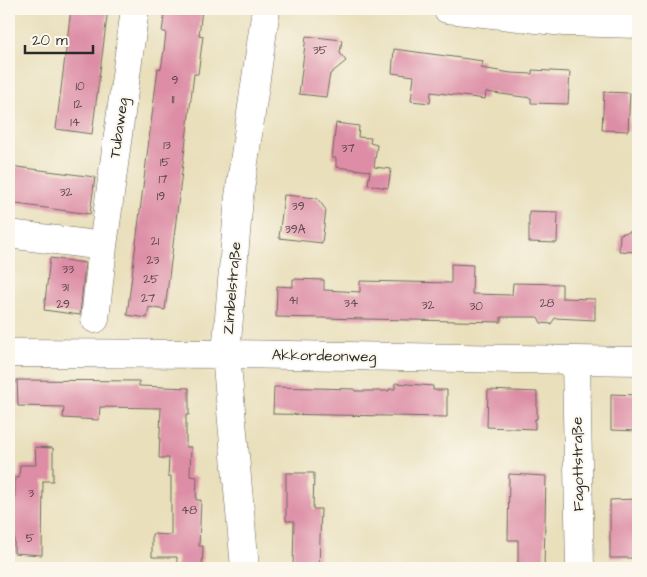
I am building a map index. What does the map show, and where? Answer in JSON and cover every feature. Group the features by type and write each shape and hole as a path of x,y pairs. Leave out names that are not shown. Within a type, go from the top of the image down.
{"street":[{"name":"Tubaweg","path":"95,319 135,9"},
{"name":"Zimbelstraße","path":"245,568 226,354 239,197 266,9"},
{"path":"448,9 564,22 638,24"},
{"path":"9,234 103,246"},
{"name":"Akkordeonweg","path":"9,353 226,354 638,361"},
{"name":"Fagottstraße","path":"576,360 580,568"}],"building":[{"path":"71,9 108,9 92,134 56,129"},
{"path":"165,9 202,9 199,35 203,36 198,74 194,74 165,310 149,307 147,318 127,315 158,68 161,69 164,50 166,32 162,32"},
{"path":"306,36 342,40 340,53 346,61 330,74 326,97 299,94"},
{"path":"394,49 483,61 481,68 511,73 532,74 532,70 570,72 568,104 531,103 531,98 486,92 485,99 431,92 430,103 411,101 414,76 392,73"},
{"path":"604,92 630,93 628,131 602,130"},
{"path":"336,123 359,126 358,137 371,138 370,143 377,145 374,167 391,169 388,188 368,185 370,171 336,167 336,158 332,158"},
{"path":"9,166 95,177 90,214 9,203"},
{"path":"284,195 317,198 326,210 322,243 279,238"},
{"path":"529,211 558,212 557,243 529,242"},
{"path":"638,230 637,252 619,251 620,234"},
{"path":"50,258 85,263 80,315 44,310"},
{"path":"451,264 473,265 472,294 512,295 513,283 562,284 562,298 595,299 595,320 555,318 551,324 541,323 538,317 501,317 501,322 276,317 277,286 293,287 293,279 324,280 324,290 360,292 360,281 451,283"},
{"path":"17,380 139,381 139,386 189,388 189,415 186,415 186,447 191,447 190,476 197,477 196,500 201,500 199,546 203,546 202,568 177,568 177,557 152,557 152,534 171,535 171,476 168,476 169,458 159,458 161,408 100,407 99,420 63,418 64,407 18,406"},
{"path":"395,383 433,386 433,390 447,390 447,417 273,414 274,387 389,391 389,389 395,389"},
{"path":"488,390 537,392 535,429 487,427"},
{"path":"611,394 638,395 638,431 611,430"},
{"path":"35,447 53,448 53,481 43,481 42,555 14,553 15,478 19,478 20,465 36,465"},
{"path":"286,473 314,473 313,509 321,509 319,568 293,568 294,521 286,521"},
{"path":"509,474 546,476 544,568 518,568 518,540 508,540"},
{"path":"638,499 638,558 610,558 610,500"}]}
